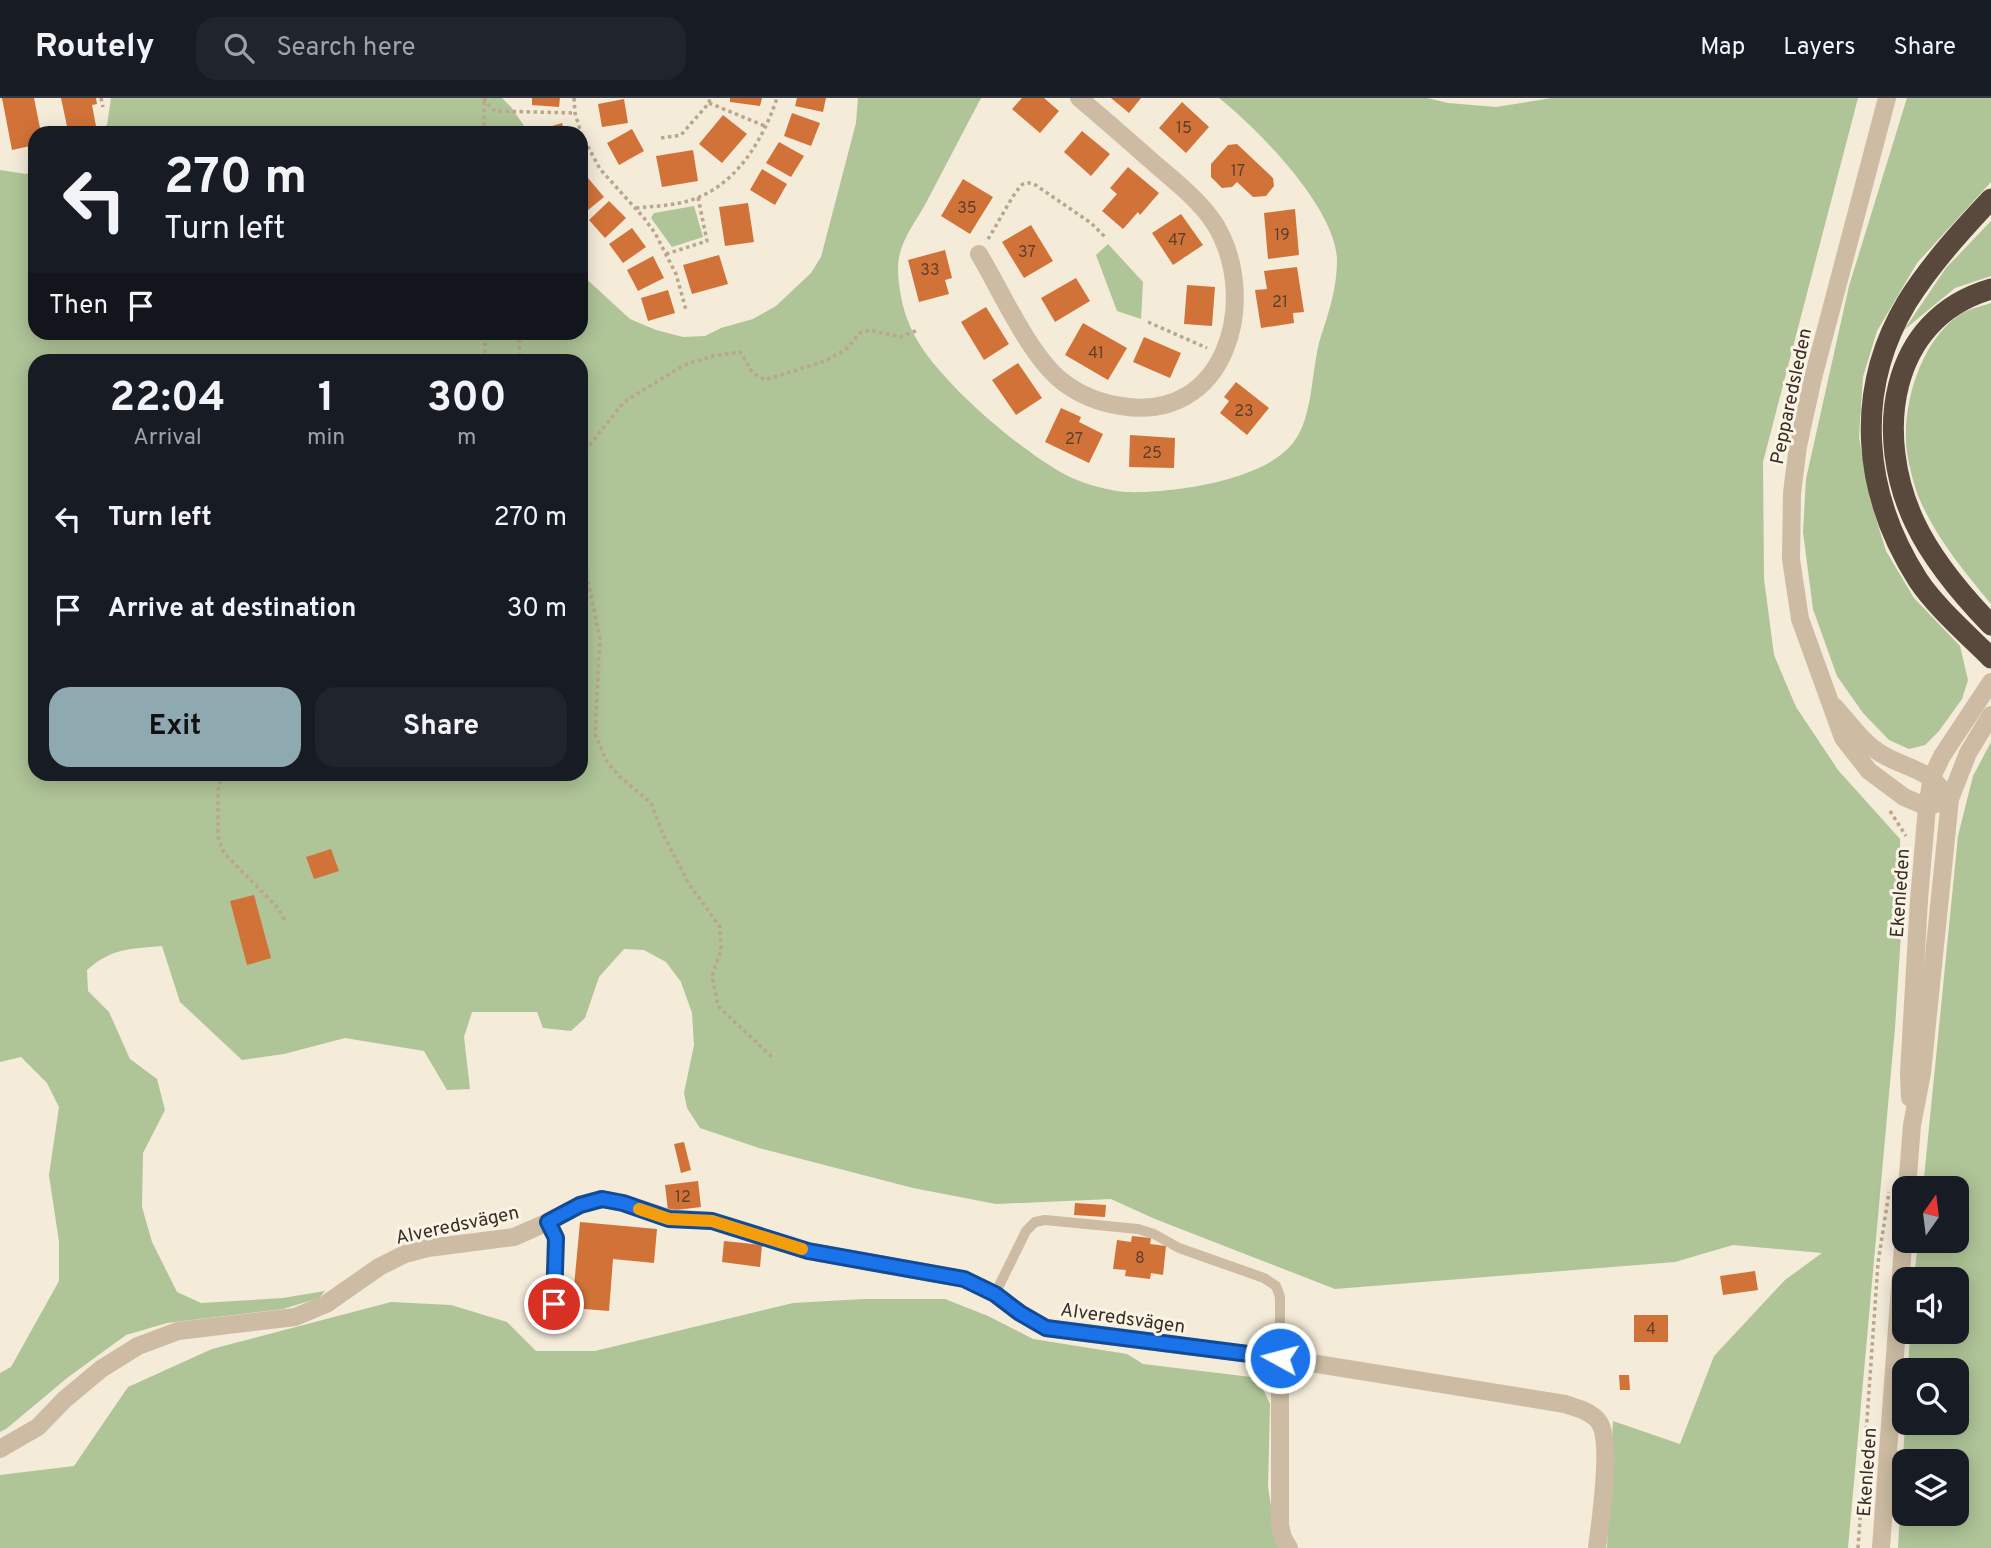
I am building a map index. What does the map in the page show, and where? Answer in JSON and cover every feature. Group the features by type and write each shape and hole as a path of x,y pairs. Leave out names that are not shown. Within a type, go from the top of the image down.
{"highway":[{"path":"1991,199 1944,252 1907,302 1894,328 1877,370 1872,409 1871,457 1880,497 1897,542 1920,582 1991,657"},
{"path":"1991,289 1962,299 1921,333 1907,357 1896,397 1892,432 1897,475 1915,523 1948,576 1968,602 1991,625"}],"street":[{"path":"979,254 1043,362 1063,382 1092,398 1131,408 1167,405 1198,387 1212,374 1223,355 1234,319 1236,294 1226,247 1214,224 1185,190 1079,98"},
{"name":"Pepparedsleden","path":"1887,98 1812,378 1798,446 1792,493 1790,549 1800,619 1843,738 1869,771 1904,797 1927,807"},
{"name":"Ekenleden","path":"1912,1125 1909,1073 1927,807 1932,777 1942,756 1991,682"},
{"name":"Pepparedsleden","path":"1831,703 1874,750 1932,777 1950,799"},
{"name":"Ekenleden","path":"1901,1176 1922,1073 1950,799 1968,753 1991,715"},
{"path":"1927,807 1950,799"},
{"name":"Alveredsvägen","path":"0,1449 38,1427 64,1400 101,1369 138,1346 178,1331 295,1317 326,1304 379,1267 405,1254 428,1248 514,1237 580,1205 602,1199 623,1203 669,1219 712,1221 808,1251 964,1279 995,1294 1046,1328 1280,1358 1565,1404 1598,1420 1603,1431 1605,1447 1597,1548"},
{"name":"Ekenleden","path":"1881,1548 1902,1253"},
{"path":"1280,1358 1280,1525 1289,1548"}],"lane":[{"path":"995,1294 1026,1231 1035,1222 1045,1220 1138,1228 1179,1248 1264,1278 1276,1286 1280,1297 1280,1358"},
{"path":"548,1222 556,1238 555,1323"}],"path":[{"path":"102,98 103,107"},
{"path":"484,98 495,111 575,113"},
{"path":"484,98 484,126"},
{"path":"574,98 579,126"},
{"path":"635,208 698,197 720,185 739,168 756,145 777,98"},
{"path":"661,138 681,135 710,100 766,126"},
{"path":"588,146 600,169 655,233 676,274 687,310"},
{"path":"979,254 1022,184 1027,182 1091,223 1105,237"},
{"path":"666,254 707,242 698,197"},
{"path":"1148,322 1223,355"},
{"path":"588,447 624,402 684,365 713,356 740,352 753,373 765,380 825,361 845,350 860,333 870,330 900,337 918,330"},
{"path":"588,581 600,639 595,734 607,762 651,803 663,834 689,884 720,927 721,950 712,976 718,1006 772,1057"},
{"path":"221,781 218,790 219,837 224,853 278,908 286,922"},
{"path":"1885,806 1894,815 1906,837"},
{"path":"1858,1548 1878,1264 1892,1212"}],"green space":[{"path":"111,98 502,98 524,126 106,126"},
{"path":"858,98 981,98 901,248 899,281 910,326 936,366 977,409 1023,447 1064,474 1110,490 1140,492 1184,488 1210,484 1251,471 1278,457 1293,443 1305,420 1318,348 1330,309 1337,271 1334,240 1310,195 1273,149 1219,98 1427,98 1448,103 1496,107 1552,98 1858,98 1763,462 1764,579 1774,655 1796,707 1838,770 1900,839 1901,933 1895,1028 1848,1548 1607,1548 1613,1421 1680,1444 1714,1356 1785,1280 1822,1253 1733,1245 1675,1262 1335,1289 1155,1219 1111,1199 996,1204 913,1188 759,1148 700,1128 687,1108 684,1093 694,1045 692,1013 681,982 666,962 644,950 624,949 599,977 585,1018 571,1031 543,1028 537,1012 472,1012 464,1037 470,1089 447,1090 424,1051 345,1038 284,1054 242,1060 180,1002 162,946 121,951 96,963 87,970 88,991 109,1012 130,1059 157,1079 165,1110 143,1153 142,1207 152,1242 177,1292 201,1303 283,1298 325,1291 319,1298 283,1309 167,1323 126,1335 0,1432 0,1373 11,1367 59,1281 59,1242 49,1175 59,1107 47,1083 21,1057 0,1062 0,170 28,173 28,340 588,340 588,280 630,319 683,337 705,336 721,328 753,319 776,306 811,273 821,257 856,123"},
{"path":"1907,98 1991,98 1991,182 1917,263 1877,331 1863,377 1859,437 1870,499 1886,551 1914,598 1960,646 1968,680 1962,699 1939,731 1925,745 1909,749 1889,740 1863,713 1837,676 1813,609 1803,532 1806,479 1849,286"},
{"path":"694,206 703,237 672,247 651,218 654,213"},
{"path":"1991,221 1991,276 1955,288 1904,330 1946,268"},
{"path":"1108,244 1143,282 1141,319 1117,311 1096,255"},
{"path":"1991,303 1991,604 1951,554 1926,513 1907,454 1906,424 1918,370 1936,338 1961,314"},
{"path":"1991,742 1991,1548 1898,1548 1899,1526 1969,1526 1969,1449 1904,1449 1904,1435 1969,1435 1969,1358 1909,1358 1909,1344 1969,1344 1969,1267 1915,1267 1917,1253 1969,1253 1969,1176 1924,1176 1958,836 1973,776"},
{"path":"864,1299 945,1299 988,1316 1033,1339 1127,1354 1143,1364 1251,1377 1263,1389 1270,1404 1268,1487 1276,1538 1283,1548 0,1548 0,1475 74,1466 128,1387 212,1349 391,1302 451,1305 507,1322 536,1351 595,1351 793,1303"}],"building":[{"path":"2,98 34,98 40,126 28,126 28,147 12,150"},
{"path":"61,98 96,98 97,104 92,105 96,126 67,126"},
{"path":"532,98 560,98 559,107 532,105"},
{"path":"730,98 762,98 760,106 730,102"},
{"path":"797,98 826,98 823,112 795,106"},
{"path":"1022,98 1044,98 1059,111 1040,133 1012,109"},
{"path":"1111,98 1141,98 1129,113"},
{"path":"624,99 628,123 602,127 598,104"},
{"path":"1182,102 1209,127 1186,153 1159,128"},
{"path":"792,113 820,123 811,146 784,136"},
{"path":"723,115 747,134 722,163 699,144"},
{"path":"632,129 644,151 619,165 607,143"},
{"path":"1082,131 1110,154 1091,176 1064,152"},
{"path":"779,142 804,156 791,177 766,163"},
{"path":"1237,144 1273,178 1274,186 1266,196 1253,197 1237,182 1232,187 1222,188 1211,177 1211,164 1228,145"},
{"path":"693,150 698,181 662,187 656,156"},
{"path":"1128,167 1159,193 1140,215 1138,212 1123,229 1102,211 1117,194 1110,188"},
{"path":"762,169 787,184 775,205 750,190"},
{"path":"588,178 604,197 588,210"},
{"path":"963,179 993,197 970,234 941,216"},
{"path":"609,201 626,218 605,238 589,220"},
{"path":"748,203 754,242 725,246 719,207"},
{"path":"1295,209 1299,255 1268,259 1264,213"},
{"path":"1181,214 1203,245 1173,265 1152,233"},
{"path":"1031,225 1053,261 1024,278 1002,242"},
{"path":"632,228 646,247 623,263 609,244"},
{"path":"945,250 952,278 945,280 949,294 919,302 908,260"},
{"path":"719,255 728,284 692,294 683,265"},
{"path":"653,256 664,278 638,291 627,270"},
{"path":"1297,267 1304,312 1293,313 1294,323 1261,328 1255,290 1267,289 1264,271"},
{"path":"1076,278 1090,301 1055,322 1041,298"},
{"path":"1187,285 1215,287 1212,326 1184,324"},
{"path":"668,290 675,313 648,321 641,298"},
{"path":"986,307 1009,344 984,360 961,322"},
{"path":"1083,323 1127,348 1108,380 1065,355"},
{"path":"1144,337 1181,353 1170,378 1133,362"},
{"path":"1018,363 1042,398 1016,415 992,380"},
{"path":"1236,382 1269,408 1247,435 1220,413 1229,401 1224,397"},
{"path":"1061,408 1081,417 1079,422 1103,434 1089,463 1045,442"},
{"path":"1130,435 1175,438 1174,468 1129,467"},
{"path":"331,849 339,871 314,879 306,857"},
{"path":"254,895 271,958 247,965 230,901"},
{"path":"684,1142 691,1170 681,1173 674,1144"},
{"path":"698,1181 701,1207 668,1211 665,1185"},
{"path":"1075,1203 1106,1205 1105,1217 1074,1215"},
{"path":"580,1222 657,1229 654,1263 613,1259 609,1311 572,1308"},
{"path":"1132,1236 1151,1238 1150,1244 1166,1246 1163,1275 1151,1273 1150,1279 1125,1276 1126,1270 1113,1269 1117,1240 1131,1242"},
{"path":"724,1241 762,1245 760,1267 722,1262"},
{"path":"1755,1271 1758,1290 1723,1295 1720,1276"},
{"path":"1634,1315 1668,1315 1668,1342 1634,1342"},
{"path":"1619,1375 1629,1375 1630,1390 1620,1390"}],"slow traffic":[{"path":"639,1209 669,1219 712,1221 802,1249"}],"route":[{"path":"554,1304 556,1238 548,1222 580,1205 602,1199 623,1203 669,1219 712,1221 808,1251 964,1279 995,1294 1046,1328 1280,1358"}]}
